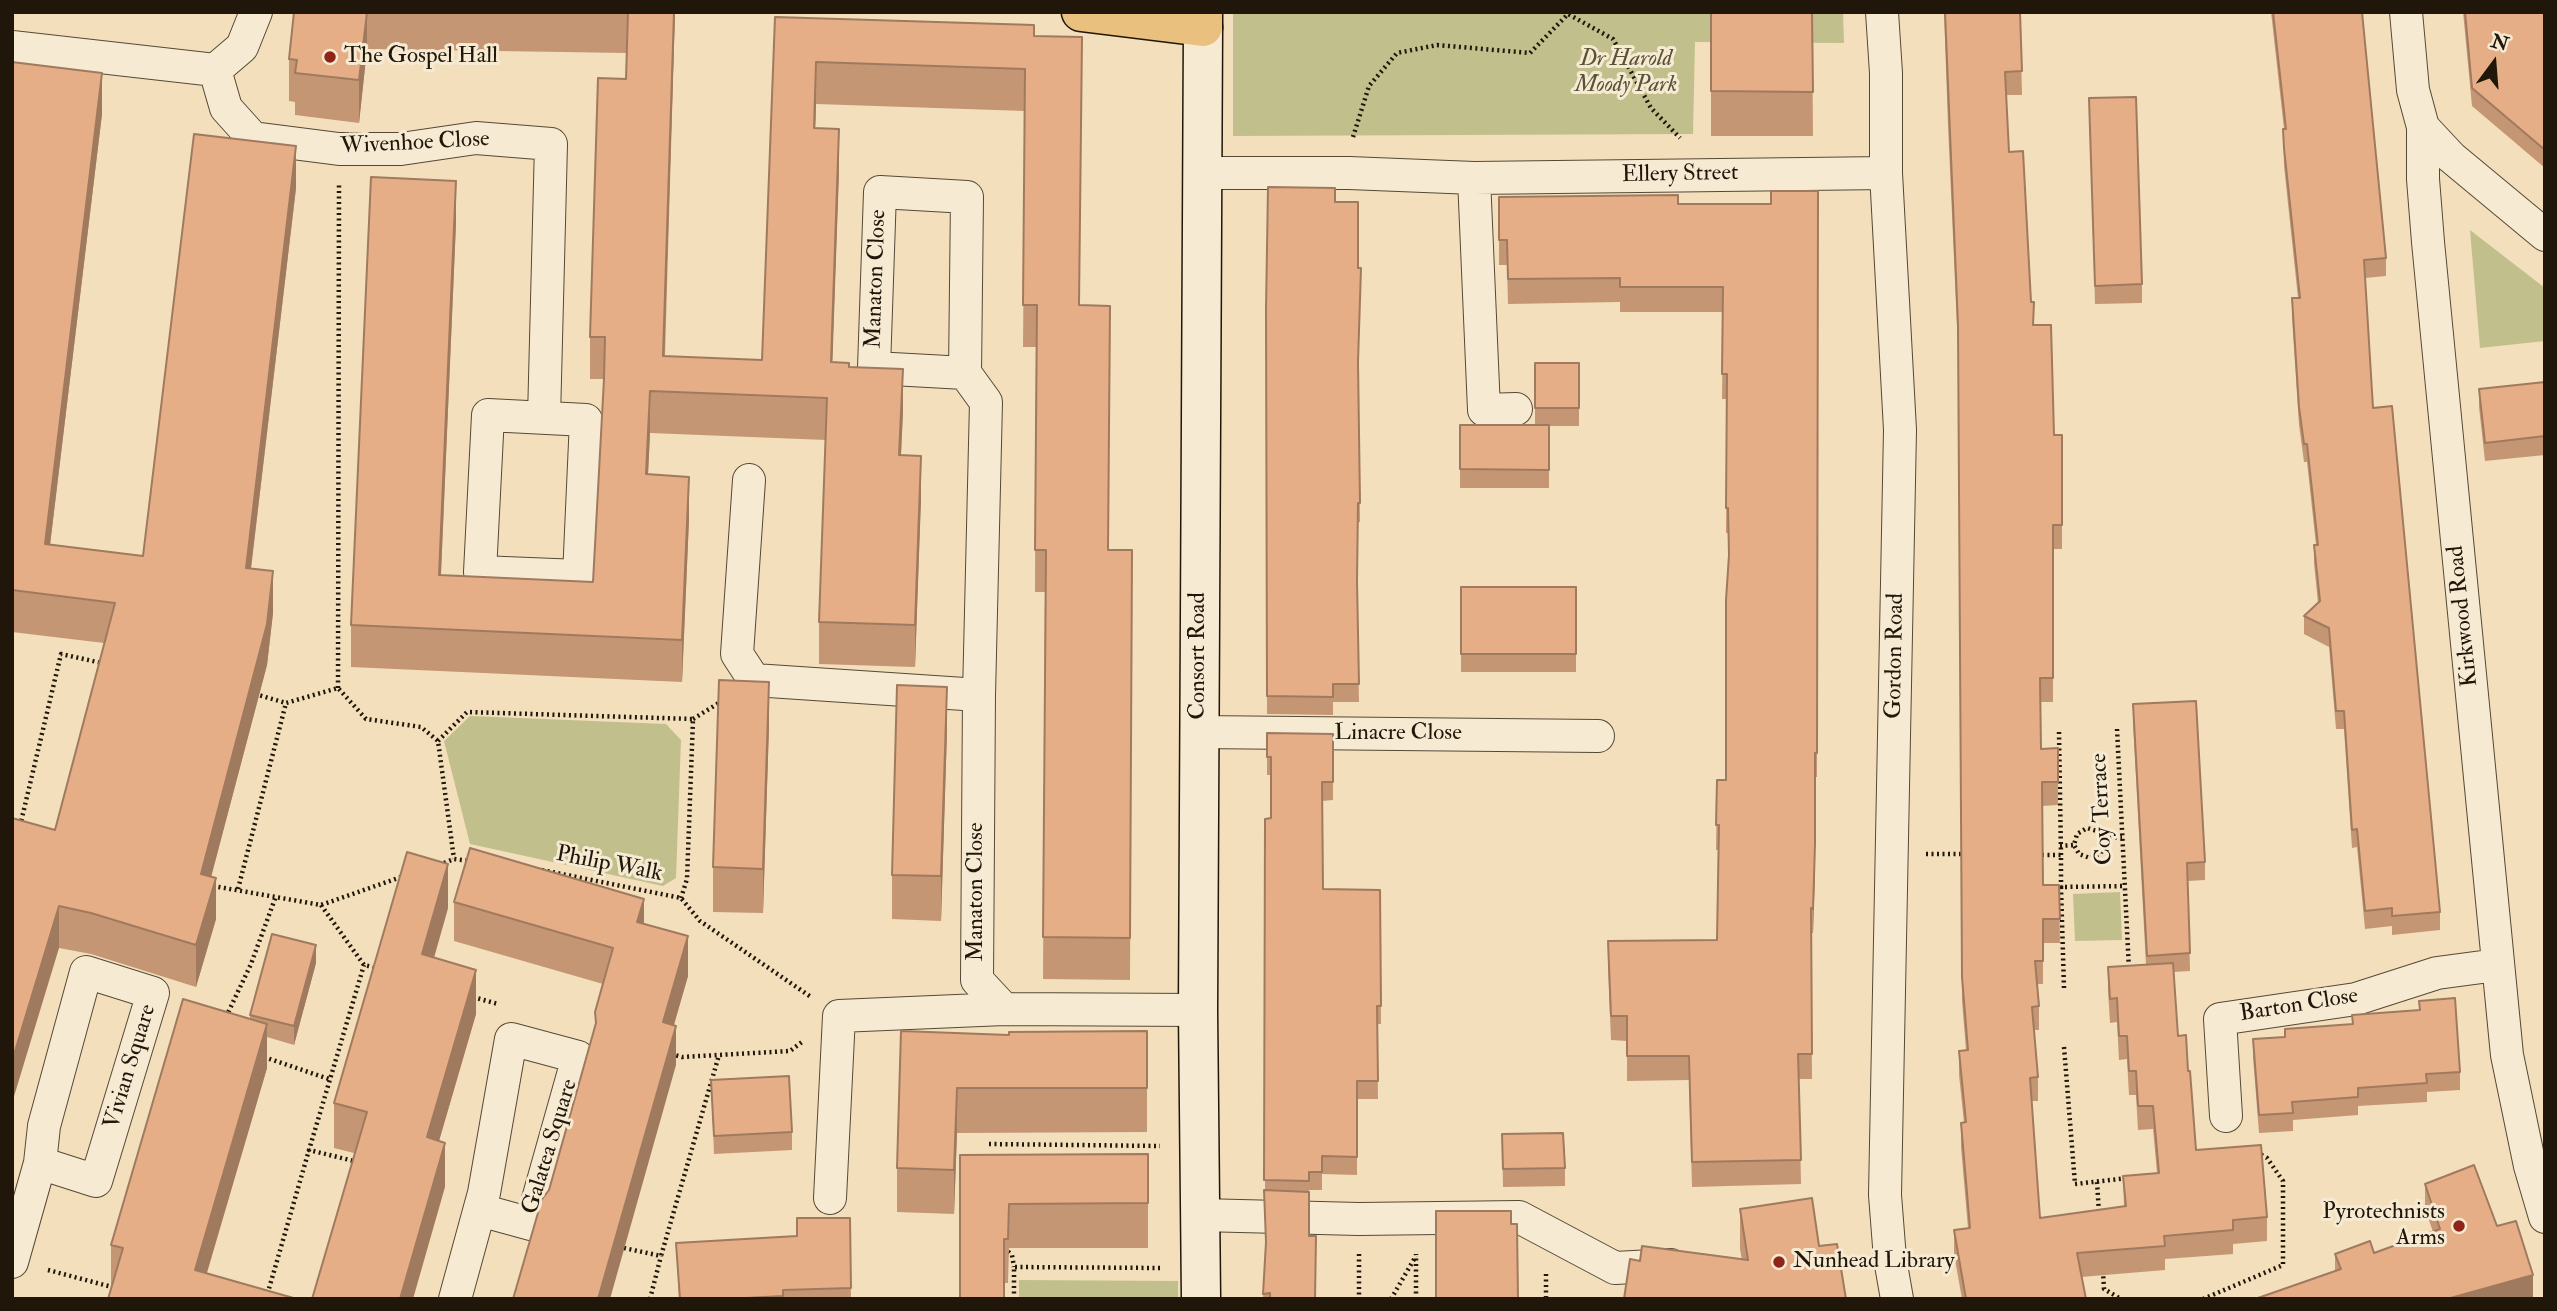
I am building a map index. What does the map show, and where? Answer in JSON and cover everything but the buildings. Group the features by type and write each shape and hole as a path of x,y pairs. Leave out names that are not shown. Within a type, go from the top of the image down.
{"main road":[{"path":"1081,12 1203,20"}],"street":[{"path":"12,47 215,70 242,47 256,12"},
{"name":"Gordon Road","path":"1882,12 1886,73 1886,173 1900,430 1885,1195 1890,1259 1897,1299"},
{"name":"Kirkwood Road","path":"2406,12 2413,90 2423,127 2423,179 2428,242 2507,1055 2530,1166 2545,1217"},
{"name":"Consort Road","path":"1201,1285 1198,732 1203,20"},
{"name":"Wivenhoe Close","path":"215,70 226,107 253,138 339,149 401,149 476,138 551,144 544,418"},
{"path":"2423,127 2451,157 2545,235"},
{"name":"Ellery Street","path":"1202,173 1349,173 1474,178 1886,173"},
{"path":"1474,178 1484,410 1516,409"},
{"name":"Manaton Close","path":"965,373 874,368 880,192 967,197 965,373 986,402 979,695 977,980 1004,1009"},
{"path":"488,415 544,418 586,420 579,576 480,572 488,415"},
{"path":"749,480 737,654 754,680 979,695"},
{"name":"Linacre Close","path":"1198,732 1598,736"},
{"name":"Barton Close","path":"2226,1116 2220,1019 2356,999 2437,973 2497,964"},
{"name":"Vivian Square","path":"13,1261 40,1163 44,1126 86,972 153,993 96,1181 40,1163"},
{"path":"830,1198 839,1016 1004,1009 1198,1010"},
{"name":"Galatea Square","path":"455,1299 480,1210 511,1039 578,1057 531,1224 480,1210"},
{"path":"1200,1215 1359,1219 1519,1217 1615,1268 1694,1264"}],"path":[{"path":"1349,173 1353,132 1369,86 1397,53 1437,45 1530,53 1568,13 1613,39 1651,108 1683,141 1686,175"},
{"path":"339,149 338,688 366,719 421,727 438,741 454,859"},
{"path":"17,837 61,654 114,665"},
{"path":"247,693 286,703 338,688"},
{"path":"238,889 286,703"},
{"path":"438,741 467,712 693,719 687,879 681,898"},
{"name":"Coy Terrace","path":"2117,729 2130,980"},
{"path":"2059,732 2061,855"},
{"path":"2087,828 2097,831 2103,838 2101,854 2090,859 2079,854 2074,845 2077,834 2087,828"},
{"path":"2103,838 2122,837"},
{"path":"2060,846 2074,845"},
{"name":"Coy Terrace","path":"2042,855 2061,855 2060,887 2125,886"},
{"path":"430,868 454,859 479,861"},
{"name":"Philip Walk","path":"530,867 681,898 700,920 839,1016"},
{"path":"200,884 321,905 406,876"},
{"path":"2060,887 2064,988"},
{"path":"221,1028 251,964 276,896"},
{"path":"321,905 365,965 378,969"},
{"path":"266,1299 329,1079 365,965"},
{"path":"472,996 499,1004"},
{"path":"669,1053 682,1057 790,1051 839,1016"},
{"path":"2064,1047 2075,1185 2136,1177"},
{"path":"253,1053 329,1079"},
{"path":"650,1299 719,1055"},
{"path":"2203,1299 2283,1265 2283,1181 2267,1158 2235,1140 2226,1116"},
{"path":"989,1144 1199,1149"},
{"path":"309,1150 363,1163"},
{"path":"2097,1182 2100,1222"},
{"path":"1003,1247 1012,1255 1014,1299"},
{"path":"624,1248 661,1256"},
{"path":"1391,1299 1416,1256"},
{"path":"13,1261 112,1287"},
{"path":"2102,1262 2104,1289 2121,1299"},
{"path":"1014,1267 1157,1267 1201,1285"}],"green space":[{"name":"Dr Harold Moody Park","path":"1233,12 1843,12 1844,43 1695,42 1693,134 1233,136"},
{"path":"2470,230 2545,288 2545,341 2480,348"},
{"path":"470,716 666,724 681,740 676,878 663,886 470,844 444,741"},
{"path":"2120,892 2122,940 2075,941 2073,894"},
{"path":"1019,1280 1178,1281 1178,1299 1019,1299"}],"place":[{"name":"The Gospel Hall","path":"330,57"},
{"name":"Pyrotechnists Arms","path":"2459,1226"},
{"name":"Nunhead Library","path":"1779,1262"}]}
